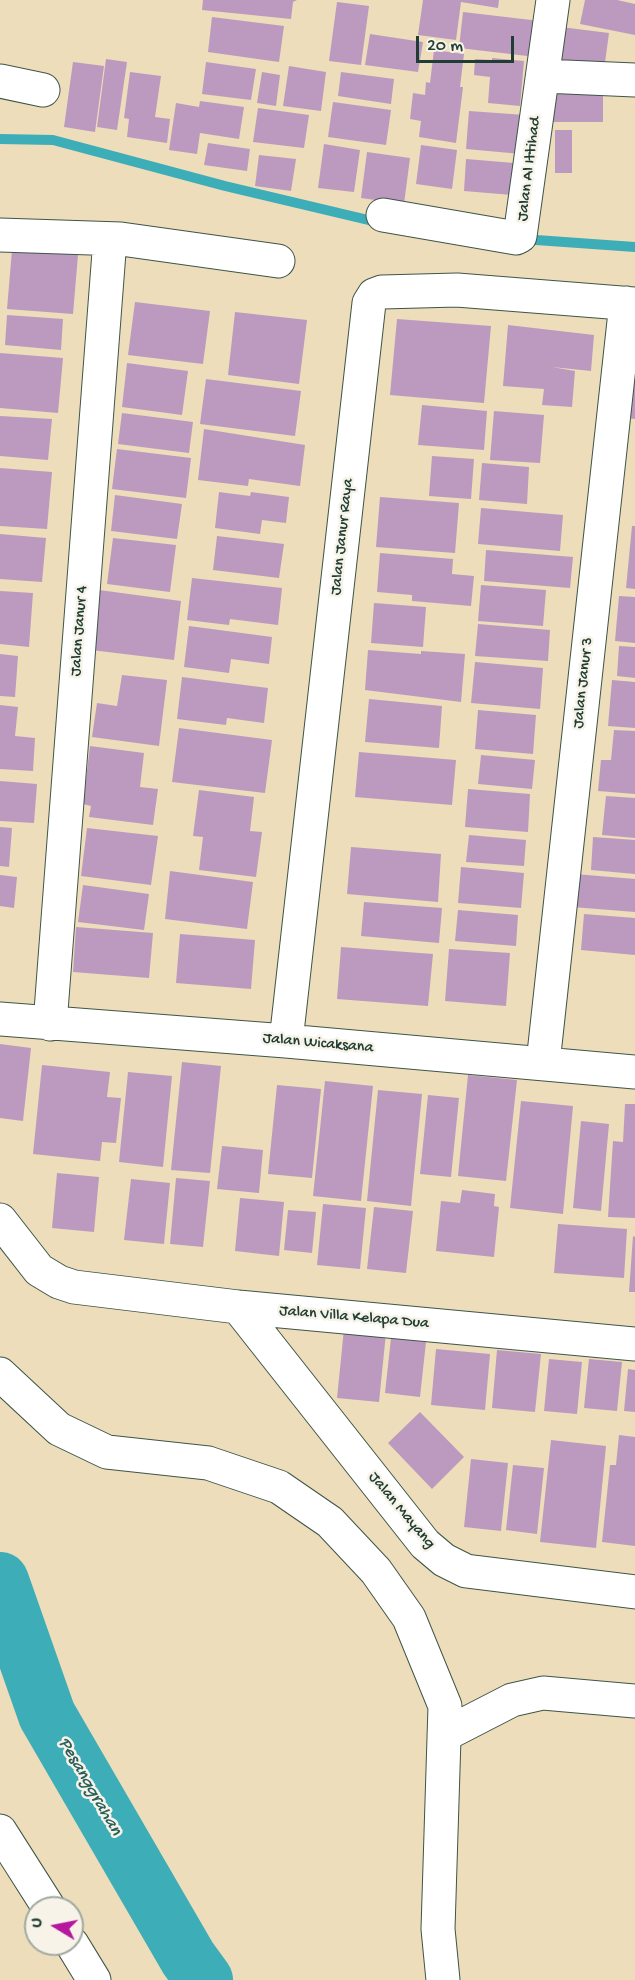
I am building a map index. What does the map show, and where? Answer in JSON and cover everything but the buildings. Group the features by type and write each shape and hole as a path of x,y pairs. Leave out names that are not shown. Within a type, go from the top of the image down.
{"street":[{"name":"Jalan Al Ittihad","path":"383,215 516,238 520,236 553,0"},
{"path":"543,76 635,80"},
{"path":"0,81 43,90"},
{"path":"0,235 110,239 278,261"},
{"name":"Jalan Janur 4","path":"50,1024 110,239"},
{"name":"Jalan Janur Raya","path":"286,1041 369,303 374,296 382,292 457,290 630,304"},
{"name":"Jalan Janur 3","path":"543,1063 630,304"},
{"name":"Jalan Wicaksana","path":"0,1019 286,1041 635,1072"},
{"name":"Jalan Villa Kelapa Dua","path":"0,1220 39,1270 59,1282 74,1287 238,1307 635,1344"},
{"name":"Jalan Mayang","path":"238,1307 425,1544 444,1560 466,1571 635,1592"},
{"path":"0,1374 59,1429 107,1452 208,1463 279,1487 330,1522 376,1571 409,1618 445,1706 438,1929 443,1980"},
{"path":"444,1735 513,1700 543,1693 635,1701"},
{"path":"0,1831 41,1896"},
{"path":"79,1956 94,1980"}],"waterway":[{"path":"0,139 53,140 225,186 381,223"},
{"path":"522,239 635,247"},
{"name":"Pesanggrahan","path":"0,1581 47,1715 188,1958 204,1980"}]}
